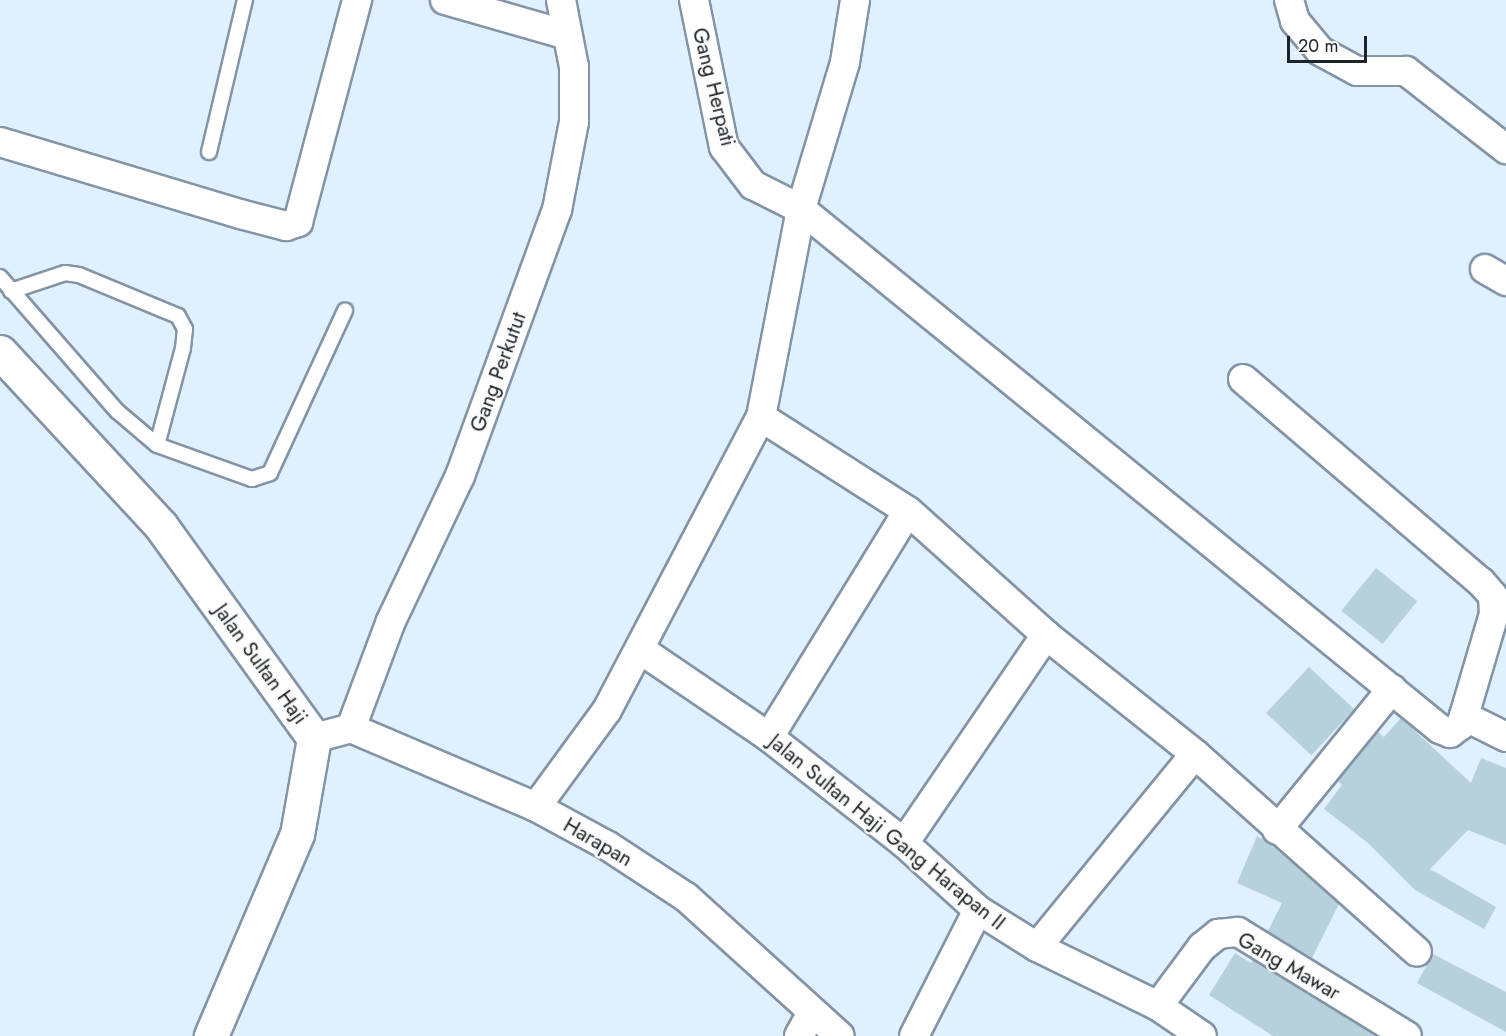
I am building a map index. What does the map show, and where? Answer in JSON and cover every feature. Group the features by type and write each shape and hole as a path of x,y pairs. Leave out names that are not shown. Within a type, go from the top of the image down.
{"street":[{"path":"0,142 240,214 286,226 298,222 357,0"},
{"path":"445,0 567,35"},
{"name":"Gang Perkutut","path":"351,728 391,621 460,476 557,210 574,122 574,67 561,0"},
{"name":"Gang Herpati","path":"694,0 724,147 753,185 801,209 1440,729 1450,733 1461,725 1464,716"},
{"path":"536,807 608,710 761,417 801,209 845,62 855,0"},
{"path":"1289,0 1295,21 1320,51 1357,71 1406,71 1506,149"},
{"name":"Jalan Sultan Haji","path":"0,352 161,526 314,738 297,834 211,1036"},
{"path":"1243,379 1481,582 1493,596 1494,614 1464,716 1506,737"},
{"path":"761,417 908,511 1046,635 1196,754 1277,830 1417,952"},
{"path":"769,737 908,511"},
{"path":"904,843 1046,635"},
{"name":"Jalan Sultan Haji Gang Harapan II","path":"641,650 769,737 904,843 978,910 1037,947 1158,1006 1202,1036"},
{"path":"1277,830 1392,689"},
{"path":"314,738 351,728"},
{"name":"Harapan","path":"351,728 536,807 608,846 686,897 806,1024 840,1036"},
{"path":"1037,947 1196,754"},
{"path":"914,1036 978,910"},
{"name":"Gang Mawar","path":"1158,1006 1202,947 1218,934 1238,932 1407,1036"}],"lane":[{"path":"209,152 245,0"},
{"path":"11,291 52,275 79,275 178,316 185,329 183,348 158,445"},
{"path":"0,277 117,411 158,445 252,479 270,473 345,310"}],"building":[{"path":"1376,568 1417,601 1383,644 1341,611"},
{"path":"1309,667 1354,709 1311,755 1266,713"},
{"path":"1401,718 1471,783 1481,758 1506,768 1506,845 1468,830 1430,869 1496,907 1484,929 1415,890 1368,843 1324,809 1342,785 1338,781 1378,732 1384,737"},
{"path":"1257,836 1273,846 1339,904 1312,958 1268,931 1282,903 1237,883"},
{"path":"1235,953 1251,963 1253,960 1376,1036 1273,1036 1209,995"},
{"path":"1433,954 1506,992 1506,1032 1417,983"}]}
